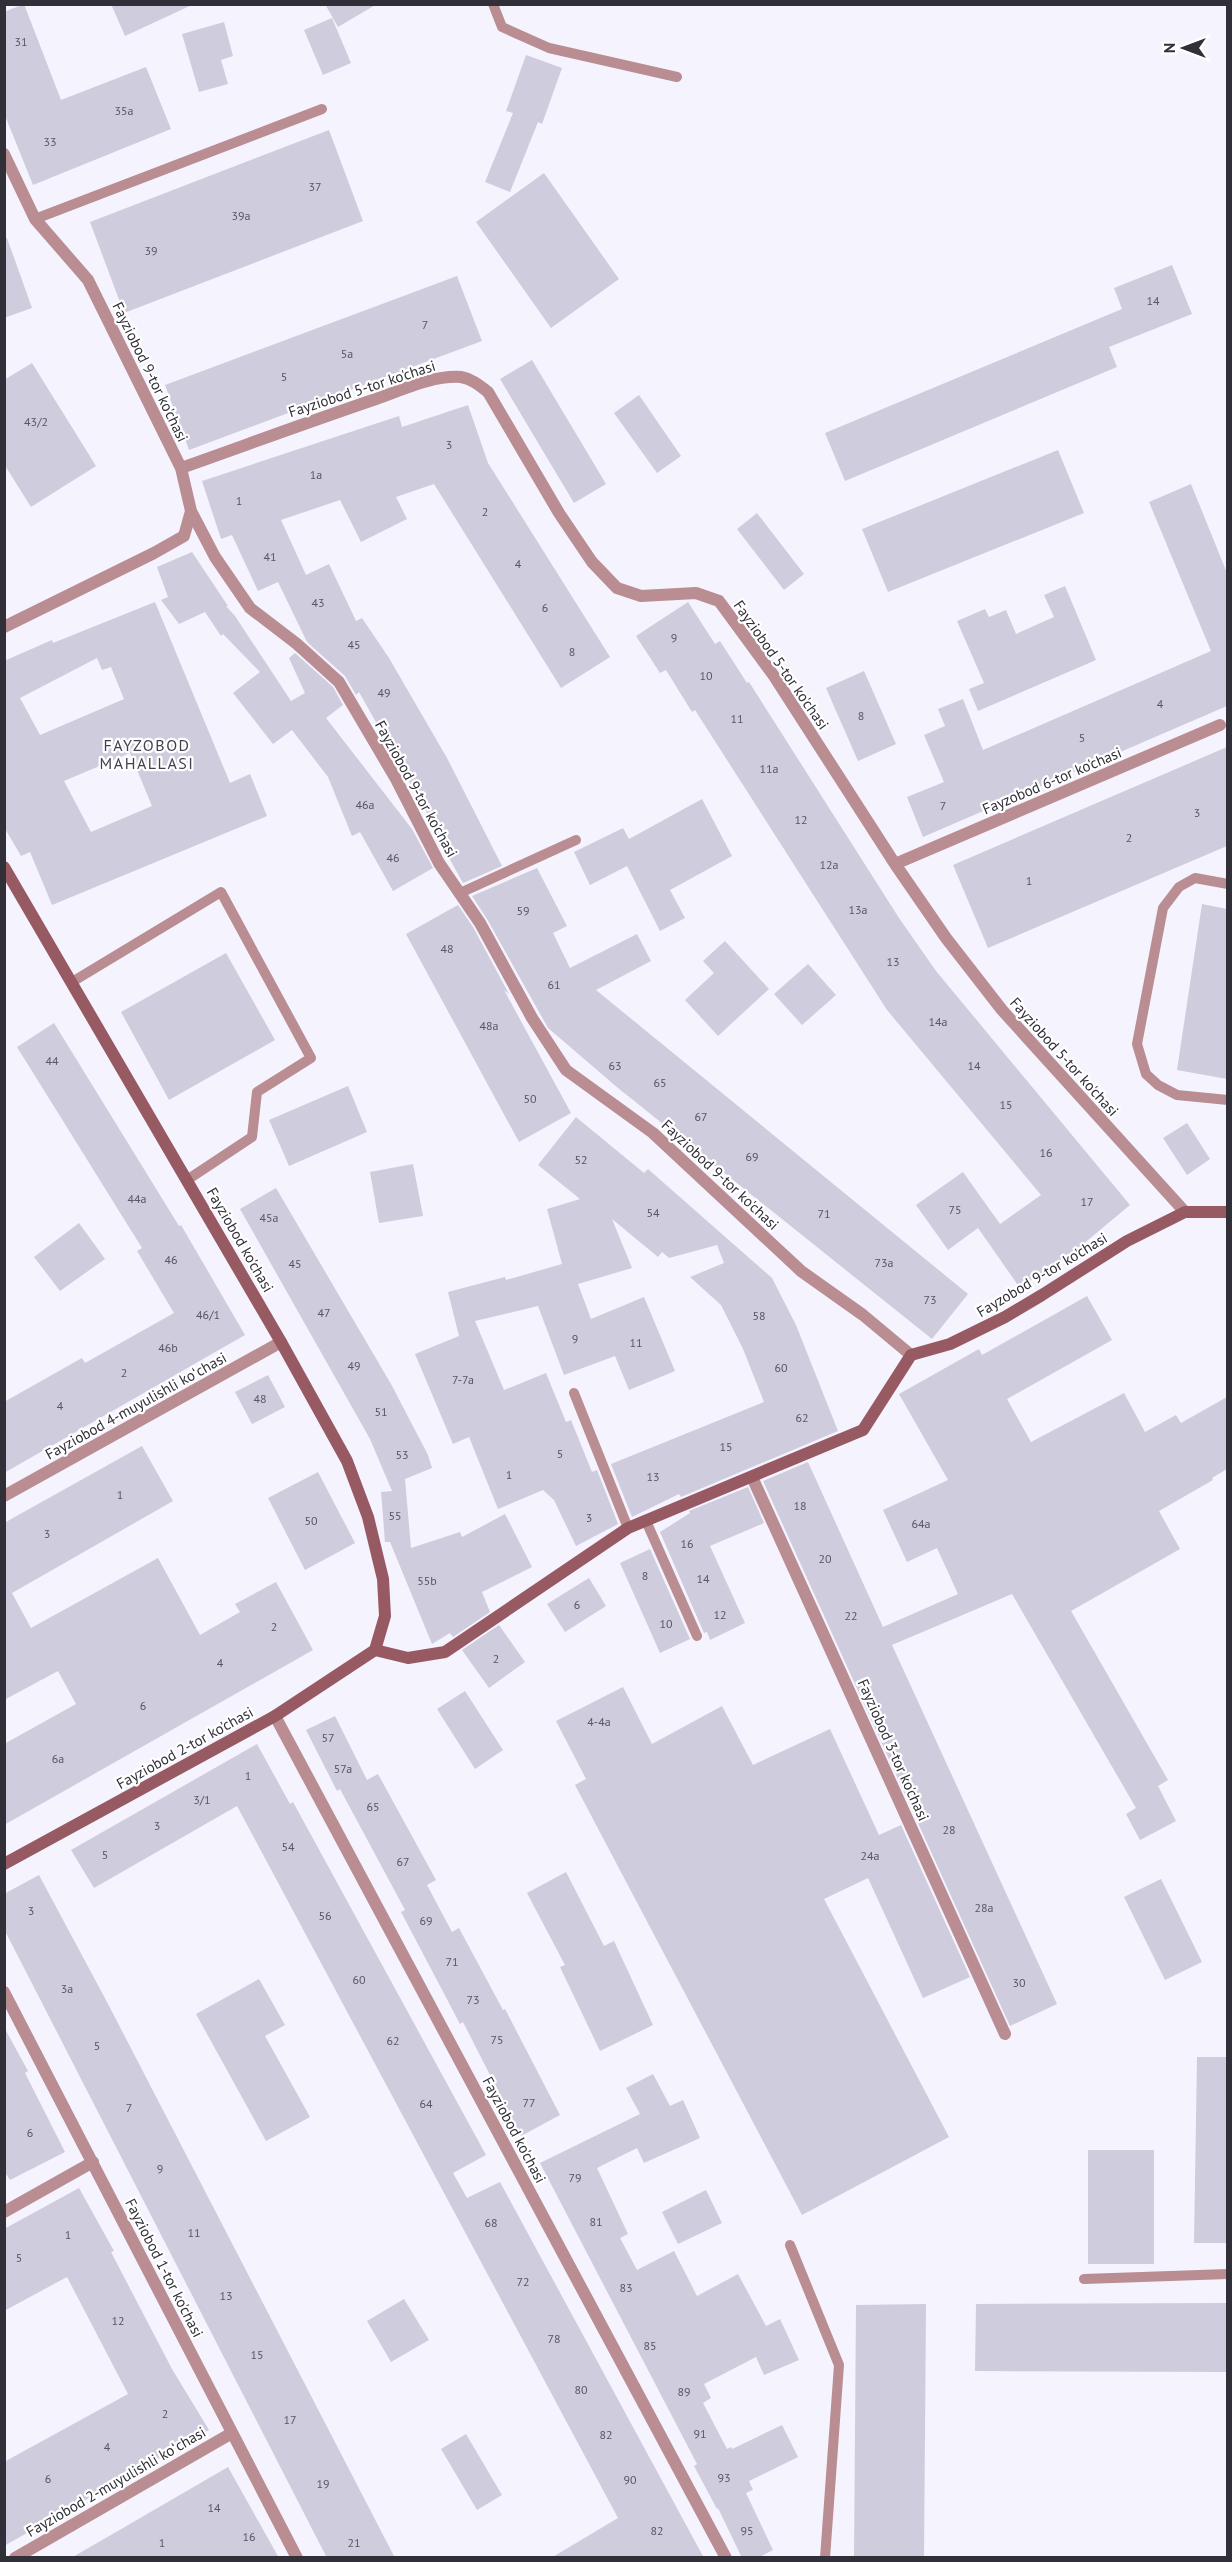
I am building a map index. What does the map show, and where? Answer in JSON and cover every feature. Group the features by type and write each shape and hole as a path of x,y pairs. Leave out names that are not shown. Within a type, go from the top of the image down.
{"street":[{"name":"Fayziobod 9-tor ko'chasi","path":"4,154 35,219 88,280 181,468 191,511 215,557 250,608 297,644 339,682 396,780 439,863 480,922 532,1018 566,1070 653,1133 801,1271 863,1315 911,1355"},
{"name":"Fayziobod 5-tor ko'chasi","path":"181,468 418,385 443,378 461,377 475,381 488,392 559,513 592,562 617,588 641,596 696,593 719,601 774,676 895,864 946,938 1002,1010 1185,1212"},
{"path":"4,627 184,536 191,511"},
{"name":"Fayzobod 6-tor ko'chasi","path":"895,864 1220,725"},
{"name":"Fayziobod ko'chasi","path":"4,867 281,1342 347,1461 368,1517 383,1579 385,1616 375,1650"},
{"path":"1185,1212 1227,1212"},
{"name":"Fayzobod 9-tor ko'chasi","path":"911,1355 950,1344 1005,1317 1127,1241 1185,1212"},
{"name":"Fayziobod 4-muyulishli koʻchasi","path":"4,1496 281,1342"},
{"path":"375,1650 408,1658 445,1652 627,1528 863,1430 911,1355"},
{"name":"Fayziobod 3-tor ko'chasi","path":"752,1477 1005,2034"},
{"name":"Fayziobod 2-tor ko'chasi","path":"4,1864 275,1716 375,1650"},
{"name":"Fayziobod ko'chasi","path":"275,1716 726,2558"},
{"name":"Fayziobod 1-tor ko'chasi","path":"4,1992 297,2558"},
{"path":"4,2212 93,2162"},
{"name":"Fayziobod 2-muyulishli koʻchasi","path":"15,2558 232,2433"}],"lane":[{"path":"493,4 502,27 549,48 677,77"},
{"path":"35,219 322,109"},
{"path":"460,893 576,840"},
{"path":"1227,884 1195,878 1179,887 1163,908 1137,1044 1146,1074 1158,1085 1177,1095 1227,1100"},
{"path":"72,982 221,892 311,1058 257,1092 252,1137 187,1180"},
{"path":"574,1393 627,1528"},
{"path":"646,1521 697,1636"},
{"path":"790,2245 839,2365 825,2558"},
{"path":"1084,2279 1227,2274"}],"building":[{"path":"24,4 61,100 146,67 171,129 33,185 4,113 4,12"},
{"path":"111,4 194,4 125,36"},
{"path":"325,4 377,4 338,27"},
{"path":"332,18 351,63 323,75 304,30"},
{"path":"224,22 233,56 221,60 228,84 199,92 182,34"},
{"path":"526,55 562,68 542,124 538,122 510,192 485,182 513,113 506,111"},
{"path":"329,130 363,221 124,313 90,222"},
{"path":"544,173 619,279 551,328 476,222"},
{"path":"4,238 7,238 32,308 4,318"},
{"path":"1172,265 1192,314 1109,347 1117,367 845,481 825,433 1122,309 1114,288"},
{"path":"457,276 482,341 189,450 165,385"},
{"path":"532,360 606,484 574,503 500,379"},
{"path":"32,363 96,466 31,507 4,464 4,380"},
{"path":"639,395 681,456 657,473 614,413"},
{"path":"468,405 488,463 610,657 561,688 434,484 396,497 407,519 361,542 340,500 281,520 306,575 329,564 356,621 362,618 389,658 447,758 502,866 463,883 443,847 445,845 359,692 356,695 345,676 307,642 278,582 258,591 232,535 221,539 202,481 399,416 402,427"},
{"path":"1058,450 1084,513 888,592 862,529"},
{"path":"1191,484 1227,573 1227,706 923,837 907,797 944,782 924,735 945,726 938,709 963,699 983,750 1211,651 1149,502"},
{"path":"757,513 804,574 784,590 737,529"},
{"path":"192,552 291,701 305,693 289,658 295,653 333,687 343,705 326,718 412,829 433,868 393,891 360,832 352,836 328,777 292,730 273,744 233,693 260,672 223,634 221,636 205,612 179,624 161,600 168,597 157,567"},
{"path":"1065,586 1096,660 978,711 969,689 984,683 957,621 985,609 989,617 1006,610 1016,634 1054,617 1044,595"},
{"path":"155,602 230,783 250,774 267,816 52,905 30,852 21,856 4,827 4,661 52,640 53,643","holes":["97,658 102,670 111,667 124,699 40,735 20,698","130,753 152,806 91,832 64,781"]},
{"path":"688,602 715,644 720,641 747,683 749,682 899,918 936,971 1130,1205 1082,1245 1020,1288 978,1228 948,1250 916,1205 963,1172 1000,1224 1041,1195 887,1010 695,710 692,712 666,670 660,673 636,636"},
{"path":"864,671 896,744 858,761 826,688"},
{"path":"1227,747 1227,846 988,948 953,865"},
{"path":"702,799 732,856 670,890 685,918 660,931 627,866 590,885 574,852 623,828 629,839"},
{"path":"537,868 567,926 553,933 570,968 637,934 651,961 596,990 968,1294 932,1339 618,1088 548,1028 472,896"},
{"path":"1202,904 1227,909 1227,1079 1177,1070"},
{"path":"458,905 473,927 509,994 504,990 571,1113 519,1142 406,934"},
{"path":"725,941 769,989 718,1036 685,1000 714,973 703,961"},
{"path":"226,953 275,1040 169,1100 121,1012"},
{"path":"808,964 836,995 802,1025 774,994"},
{"path":"54,1023 179,1226 181,1225 245,1335 4,1473 4,1402 82,1358 85,1363 174,1313 137,1251 142,1248 17,1047"},
{"path":"348,1086 367,1132 289,1166 269,1120"},
{"path":"576,1117 644,1173 648,1169 772,1278 796,1325 838,1431 681,1497 679,1494 632,1517 611,1464 764,1402 743,1349 721,1305 690,1277 724,1263 717,1245 669,1258 662,1252 658,1257 612,1219 632,1268 578,1284 591,1319 644,1297 675,1371 629,1390 615,1356 564,1375 538,1306 475,1321 504,1390 546,1373 566,1422 571,1420 592,1472 597,1470 618,1524 576,1546 554,1500 543,1490 498,1509 469,1437 453,1444 415,1354 459,1336 448,1292 505,1277 506,1280 562,1264 547,1209 580,1199 538,1165"},
{"path":"1187,1123 1210,1159 1187,1175 1163,1138"},
{"path":"413,1164 423,1216 379,1223 370,1172"},
{"path":"276,1188 391,1384 428,1455 432,1468 405,1479 411,1548 460,1532 462,1537 505,1514 532,1567 482,1592 490,1612 453,1637 450,1633 432,1644 390,1542 385,1542 381,1492 392,1491 370,1439 240,1209"},
{"path":"79,1223 105,1259 60,1291 34,1257"},
{"path":"1087,1296 1112,1340 1007,1399 1031,1442 1124,1393 1145,1432 1176,1415 1181,1423 1227,1397 1227,1469 1212,1478 1213,1480 1159,1511 1180,1549 1071,1611 1168,1780 1158,1786 1176,1821 1140,1840 1126,1814 1136,1808 1012,1594 892,1645 1057,2004 1010,2026 763,1481 808,1462 883,1627 958,1594 937,1548 907,1562 883,1510 948,1480 899,1394 979,1349 982,1355"},
{"path":"268,1375 285,1407 252,1424 235,1392"},
{"path":"142,1446 173,1501 12,1593 31,1628 158,1558 200,1635 240,1612 235,1604 276,1582 313,1650 4,1825 4,1744 76,1704 58,1671 4,1700 4,1523"},
{"path":"318,1472 355,1543 305,1570 268,1498"},
{"path":"748,1487 764,1523 710,1546 745,1623 710,1640 707,1632 704,1633 660,1532 690,1513 689,1511"},
{"path":"650,1549 690,1639 660,1653 620,1563"},
{"path":"589,1578 606,1606 565,1632 547,1604"},
{"path":"499,1625 525,1662 489,1688 462,1650"},
{"path":"623,1687 652,1744 722,1706 753,1765 830,1729 879,1835 901,1825 970,1977 923,1998 868,1878 824,1899 949,2137 802,2215 575,1785 586,1779 556,1721"},
{"path":"465,1691 503,1750 475,1769 437,1709"},
{"path":"335,1716 367,1780 378,1774 436,1880 427,1885 452,1932 459,1928 503,2010 505,2009 560,2115 521,2136 463,2022 460,2024 401,1912 405,1910 340,1789 337,1791 306,1730"},
{"path":"257,1744 290,1804 293,1802 486,2155 453,2173 467,2198 500,2182 704,2558 551,2558 618,2518 237,1806 94,1888 71,1850"},
{"path":"566,1872 604,1946 614,1941 653,2025 600,2051 560,1967 565,1965 527,1893"},
{"path":"39,1875 395,2558 327,2558 4,1929 4,1894"},
{"path":"1161,1879 1202,1962 1165,1980 1124,1897"},
{"path":"259,1979 285,2025 265,2036 310,2117 266,2141 196,2014"},
{"path":"4,2027 28,2071 25,2073 65,2152 10,2180 4,2171"},
{"path":"1197,2057 1227,2057 1227,2243 1194,2243"},
{"path":"653,2074 670,2106 683,2100 700,2138 644,2163 637,2148 597,2168 628,2234 620,2238 637,2270 674,2251 697,2296 738,2274 766,2326 780,2319 799,2360 764,2375 756,2357 704,2384 711,2398 703,2403 727,2449 731,2447 732,2449 782,2425 798,2457 749,2481 753,2490 746,2493 773,2550 758,2558 742,2558 718,2508 694,2466 697,2464 540,2163 640,2114 626,2088"},
{"path":"1088,2150 1154,2150 1154,2264 1088,2264"},
{"path":"79,2188 114,2251 111,2252 172,2369 209,2430 4,2546 4,2462 128,2394 67,2277 4,2311 4,2229"},
{"path":"706,2190 722,2223 678,2244 662,2212"},
{"path":"404,2299 429,2340 391,2362 367,2321"},
{"path":"1227,2303 1227,2372 975,2371 976,2304"},
{"path":"926,2304 924,2558 854,2558 856,2305"},
{"path":"466,2434 502,2495 477,2510 441,2449"},
{"path":"228,2467 279,2558 71,2558 123,2528"}],"district":[{"name":"FAYZOBOD MAHALLASI","path":"147,754"}]}
